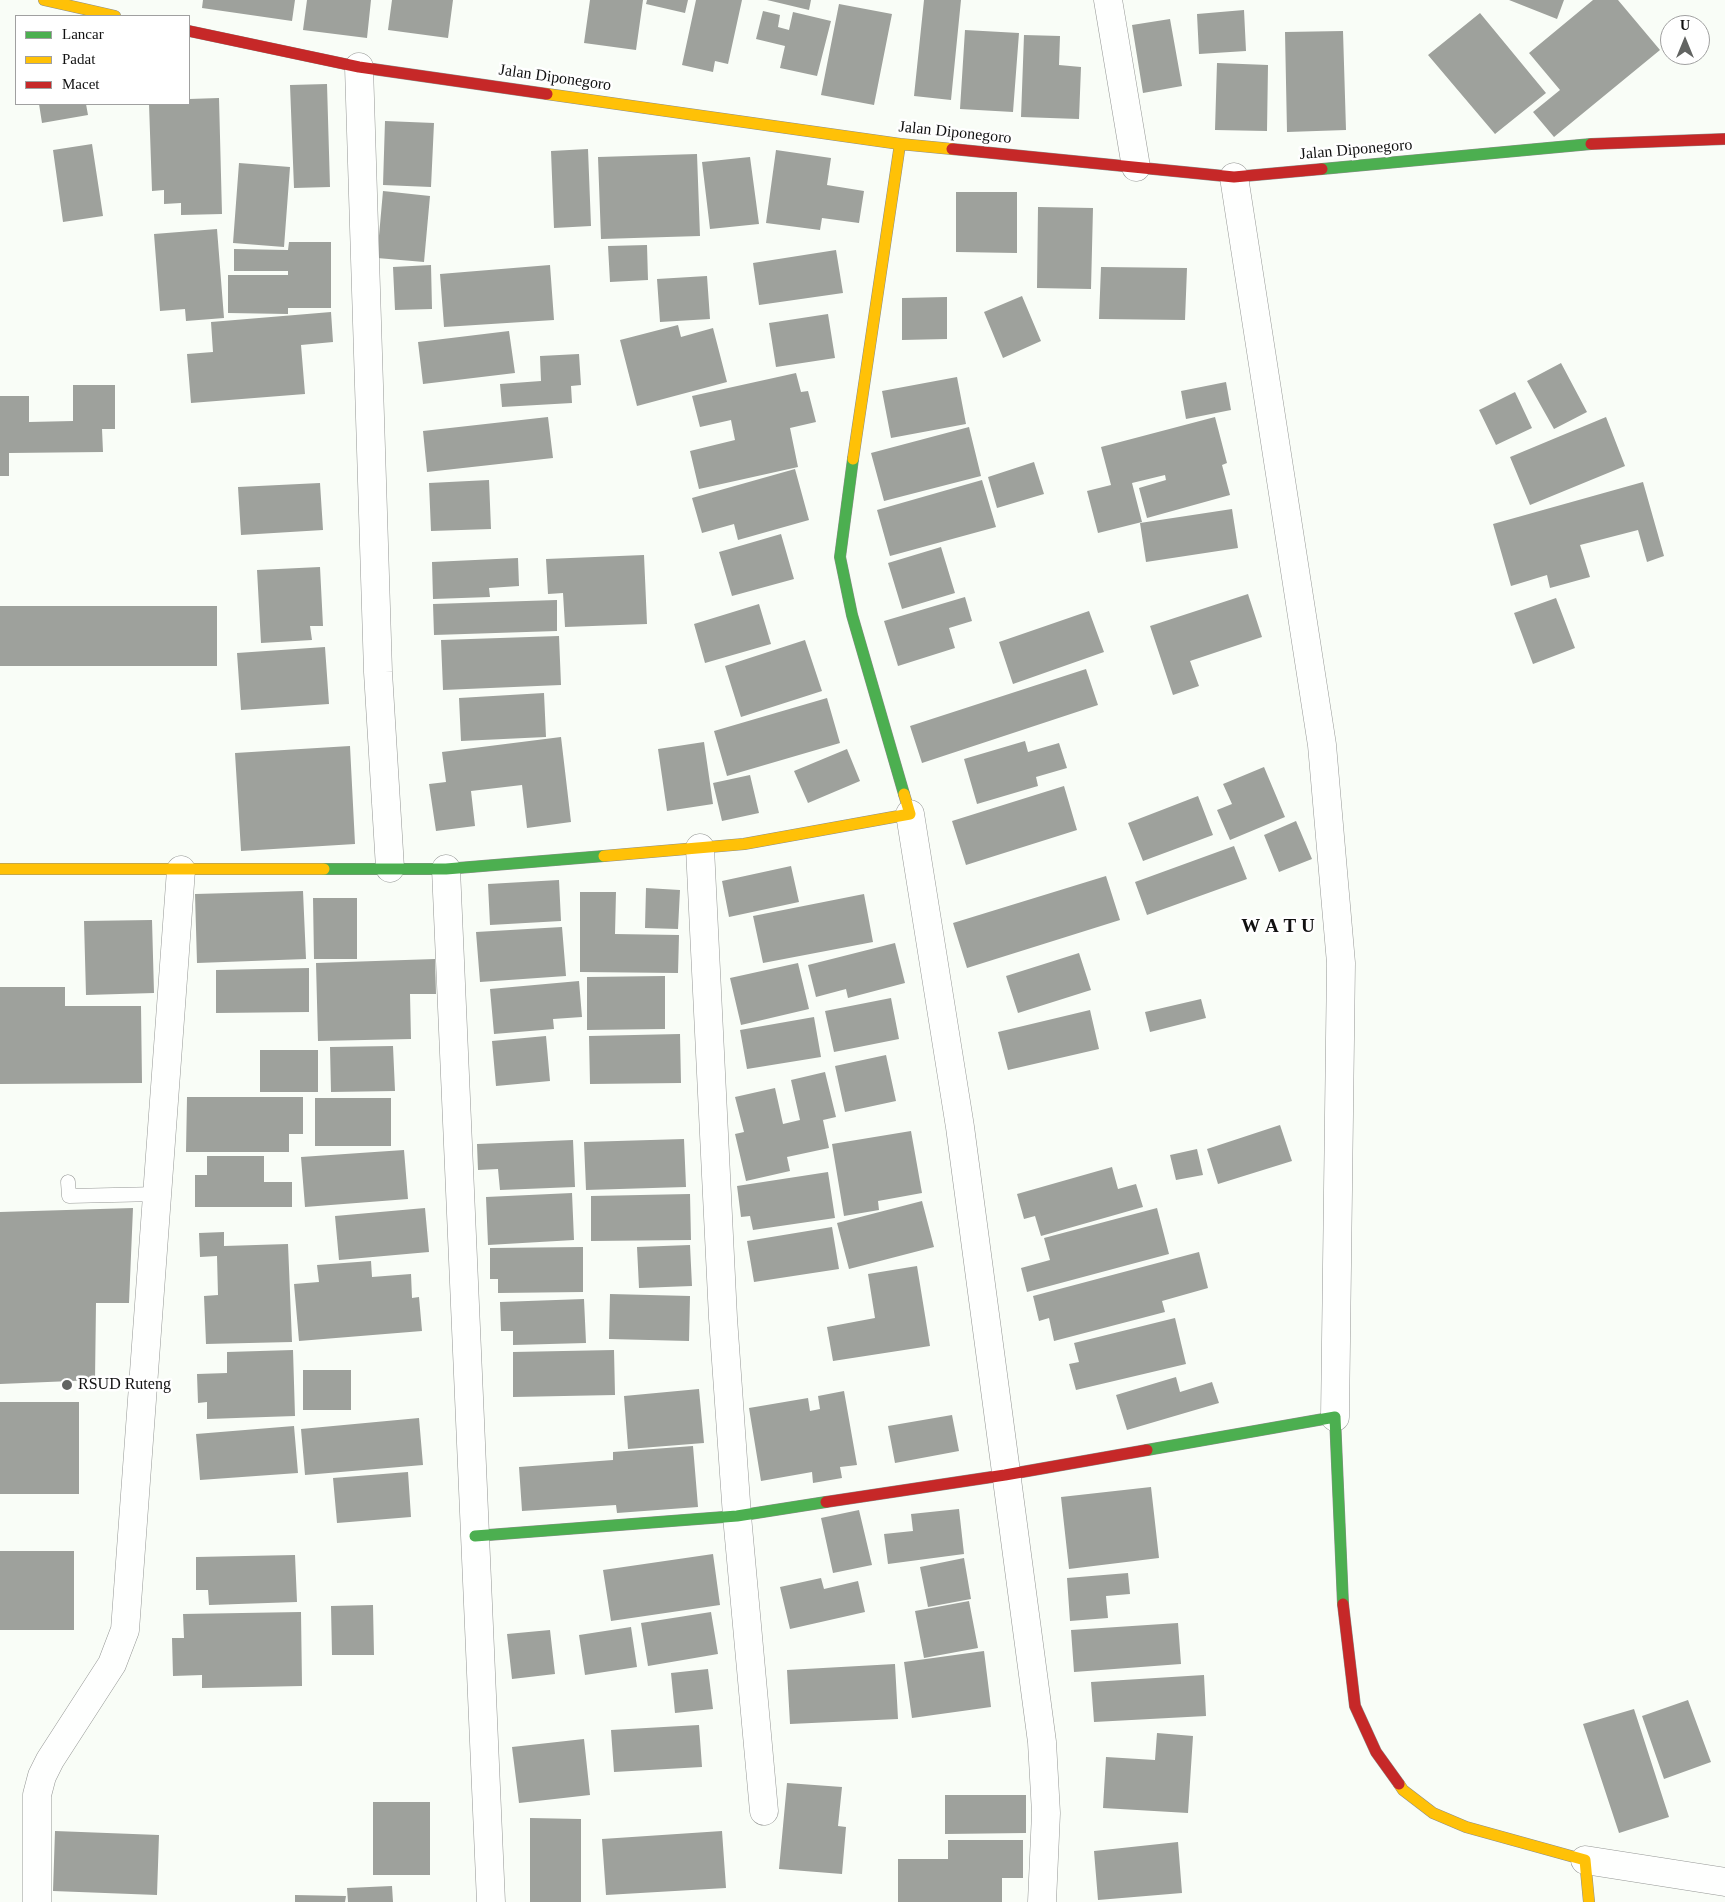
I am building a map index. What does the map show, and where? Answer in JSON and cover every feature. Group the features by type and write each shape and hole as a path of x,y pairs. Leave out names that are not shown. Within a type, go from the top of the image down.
{"street":[{"path":"44,0 111,15"},
{"path":"1108,0 1136,168"},
{"name":"Jalan Diponegoro","path":"190,31 359,67 900,144 1234,177 1587,144 1725,138"},
{"path":"359,67 378,672 390,868"},
{"path":"900,144 842,532 840,557 852,615 910,814 960,1127 1042,1742 1046,1813 1042,1902"},
{"path":"1234,177 1322,745 1340,963 1335,1417 1343,1607 1355,1706 1376,1752 1403,1790 1433,1813 1466,1827 1585,1860 1725,1882"},
{"path":"0,869 446,869 744,844 910,814"},
{"path":"700,848 723,1318 737,1516 764,1811"},
{"path":"446,869 491,1902"},
{"path":"37,1902 37,1795 42,1776 50,1760 112,1664 125,1630 181,870"},
{"path":"475,1536 737,1516 1005,1475 1335,1417"},
{"path":"1585,1860 1589,1902"}],"lane":[{"path":"68,1182 69,1196 158,1194"}],"building":[{"path":"203,0 295,0 292,21 202,8"},
{"path":"307,0 371,0 367,38 303,30"},
{"path":"392,0 453,0 448,38 388,30"},
{"path":"590,0 643,0 636,50 584,43"},
{"path":"647,0 688,0 685,13 646,4"},
{"path":"696,0 742,0 728,64 715,61 713,72 682,65"},
{"path":"767,0 811,0 809,10"},
{"path":"924,0 961,0 951,100 914,96"},
{"path":"1509,0 1564,0 1557,19"},
{"path":"1593,0 1618,0 1660,50 1554,137 1533,112 1560,90 1529,53"},
{"path":"839,4 892,14 874,105 821,95"},
{"path":"1244,10 1246,51 1199,54 1197,14"},
{"path":"763,11 780,15 778,27 789,30 793,12 831,21 817,76 780,68 785,46 756,39"},
{"path":"1480,13 1546,93 1495,134 1428,55"},
{"path":"1170,19 1182,86 1143,93 1132,25"},
{"path":"965,30 1019,33 1013,112 960,109"},
{"path":"1343,31 1346,130 1287,132 1285,32"},
{"path":"1024,35 1060,36 1059,65 1081,67 1079,119 1021,117"},
{"path":"1217,63 1268,65 1267,131 1215,130"},
{"path":"327,84 330,187 294,188 290,85"},
{"path":"219,98 222,214 181,215 181,203 164,204 164,190 152,191 149,105 190,105 190,99"},
{"path":"39,105 86,105 88,115 42,123"},
{"path":"385,121 434,123 431,187 383,185"},
{"path":"92,144 103,216 63,222 53,150"},
{"path":"588,149 591,226 554,228 551,151"},
{"path":"776,150 831,158 827,185 864,191 859,223 822,218 820,230 766,223"},
{"path":"697,154 700,236 601,239 598,157"},
{"path":"750,157 759,224 710,229 702,162"},
{"path":"239,163 290,167 284,247 233,243"},
{"path":"383,191 430,196 424,262 377,258"},
{"path":"956,192 1017,192 1017,253 956,252"},
{"path":"1038,207 1093,208 1091,289 1037,288"},
{"path":"217,229 224,318 186,321 185,309 160,311 154,234"},
{"path":"289,242 331,242 331,308 288,308 288,314 228,313 228,275 288,275 288,271 234,271 234,249 288,250"},
{"path":"647,245 648,280 610,282 608,246"},
{"path":"836,250 843,293 759,305 753,263"},
{"path":"431,265 432,309 395,310 393,267"},
{"path":"550,265 554,320 444,327 440,274"},
{"path":"1101,267 1187,268 1185,320 1099,319"},
{"path":"707,276 710,319 660,322 657,279"},
{"path":"1022,296 1041,341 1003,358 984,312"},
{"path":"947,297 947,339 902,340 902,298"},
{"path":"331,312 333,342 301,345 305,394 191,403 187,354 213,352 211,322"},
{"path":"828,314 835,358 776,367 769,323"},
{"path":"678,325 681,337 713,328 727,382 637,406 620,340"},
{"path":"509,331 515,373 423,384 418,342"},
{"path":"579,354 581,385 571,386 572,403 502,407 500,384 541,381 540,356"},
{"path":"1561,363 1587,412 1554,429 1527,381"},
{"path":"796,373 801,392 808,391 816,422 790,428 798,467 699,489 690,451 735,440 731,420 700,427 692,396"},
{"path":"957,377 966,424 891,438 882,391"},
{"path":"1226,382 1231,410 1186,419 1181,391"},
{"path":"73,385 115,385 115,429 102,429 103,452 9,453 9,476 0,476 0,396 29,396 29,422 73,421"},
{"path":"1515,392 1532,428 1496,445 1479,410"},
{"path":"548,417 553,458 427,472 423,431"},
{"path":"1215,417 1227,463 1222,465 1230,495 1147,518 1139,488 1166,480 1165,475 1132,483 1142,522 1098,533 1087,491 1111,485 1101,447"},
{"path":"1606,417 1625,466 1530,505 1510,457"},
{"path":"969,427 981,476 884,501 871,453"},
{"path":"1034,462 1044,494 997,508 988,477"},
{"path":"795,469 809,520 738,540 734,524 702,533 692,498"},
{"path":"489,480 491,529 431,531 429,483"},
{"path":"982,480 996,527 890,556 877,510"},
{"path":"1643,482 1664,556 1647,562 1638,530 1580,545 1590,577 1550,588 1547,575 1511,586 1493,524"},
{"path":"320,483 323,530 241,535 238,487"},
{"path":"1232,509 1238,548 1146,562 1140,523"},
{"path":"781,534 794,579 732,596 719,552"},
{"path":"941,547 955,593 902,609 888,563"},
{"path":"644,555 647,624 565,627 563,593 548,594 546,559"},
{"path":"518,558 519,586 489,588 490,597 433,599 432,562"},
{"path":"320,567 323,626 310,626 312,640 261,643 257,570"},
{"path":"1248,594 1262,637 1190,661 1199,686 1173,695 1150,626"},
{"path":"965,597 972,621 949,628 955,648 898,666 884,621"},
{"path":"1556,598 1575,648 1533,664 1514,613"},
{"path":"557,600 557,631 434,635 433,604"},
{"path":"759,604 771,644 705,663 694,624"},
{"path":"0,606 217,606 217,666 0,666"},
{"path":"1089,611 1104,652 1013,684 999,642"},
{"path":"559,636 561,685 443,690 441,640"},
{"path":"805,640 822,691 741,717 725,666"},
{"path":"325,647 329,704 241,710 237,653"},
{"path":"1086,669 1098,705 922,763 910,726"},
{"path":"544,693 546,737 461,741 459,698"},
{"path":"827,698 840,743 727,776 714,731"},
{"path":"561,737 571,822 527,828 522,785 471,791 475,826 436,831 429,784 446,782 442,752"},
{"path":"1025,741 1028,752 1059,743 1067,768 1036,777 1038,786 977,804 964,759"},
{"path":"704,742 713,804 667,811 658,749"},
{"path":"350,746 355,844 241,851 235,753"},
{"path":"847,749 860,781 808,803 794,771"},
{"path":"1264,767 1285,817 1230,840 1217,810 1232,804 1223,784"},
{"path":"750,775 759,813 722,821 713,783"},
{"path":"1064,786 1077,830 966,865 952,821"},
{"path":"1198,796 1213,835 1143,861 1128,823"},
{"path":"1296,821 1312,859 1279,872 1264,835"},
{"path":"1234,846 1247,879 1147,915 1135,882"},
{"path":"791,866 799,902 729,917 722,881"},
{"path":"1106,876 1120,920 967,968 953,923"},
{"path":"559,880 561,921 490,925 488,884"},
{"path":"646,888 680,890 678,929 645,928"},
{"path":"303,891 306,959 197,963 195,894"},
{"path":"580,892 616,892 615,934 679,935 678,973 580,972"},
{"path":"864,894 873,942 763,963 753,916"},
{"path":"313,898 357,898 357,959 314,959"},
{"path":"152,920 154,993 86,995 84,921"},
{"path":"562,927 566,976 480,982 476,932"},
{"path":"895,943 905,983 848,998 846,989 816,997 808,965"},
{"path":"1079,953 1091,990 1018,1013 1006,976"},
{"path":"435,959 436,994 410,994 411,1039 318,1041 316,963"},
{"path":"798,963 809,1009 741,1025 730,978"},
{"path":"309,968 309,1012 216,1013 216,970"},
{"path":"665,976 665,1029 587,1030 587,977"},
{"path":"579,981 582,1017 553,1019 554,1029 494,1034 490,989"},
{"path":"0,987 65,987 65,1006 141,1006 142,1083 0,1084"},
{"path":"891,998 899,1039 834,1052 825,1011"},
{"path":"1201,999 1206,1018 1150,1032 1145,1012"},
{"path":"1090,1010 1099,1049 1008,1070 998,1032"},
{"path":"814,1017 821,1057 747,1069 740,1030"},
{"path":"680,1034 681,1083 590,1084 589,1036"},
{"path":"546,1036 550,1081 496,1086 492,1041"},
{"path":"393,1046 395,1091 331,1092 330,1047"},
{"path":"260,1050 318,1050 318,1092 260,1092"},
{"path":"886,1055 896,1101 845,1112 835,1066"},
{"path":"825,1072 836,1117 823,1120 829,1148 787,1157 790,1171 746,1181 735,1134 744,1132 735,1097 775,1088 783,1124 800,1120 791,1080"},
{"path":"187,1097 303,1097 303,1134 289,1134 289,1152 186,1152"},
{"path":"315,1098 391,1098 391,1146 315,1146"},
{"path":"1280,1125 1292,1161 1218,1184 1207,1149"},
{"path":"911,1131 922,1193 878,1201 879,1210 844,1216 832,1144"},
{"path":"684,1139 686,1187 586,1190 584,1142"},
{"path":"573,1140 575,1187 500,1190 498,1169 478,1170 477,1144"},
{"path":"1197,1149 1203,1175 1176,1180 1170,1155"},
{"path":"404,1150 408,1199 305,1207 301,1157"},
{"path":"207,1156 264,1156 264,1182 292,1182 292,1207 195,1207 195,1175 207,1175"},
{"path":"1112,1167 1118,1189 1136,1184 1143,1207 1041,1236 1035,1216 1024,1219 1017,1194"},
{"path":"828,1172 835,1218 753,1230 750,1216 741,1217 737,1186"},
{"path":"572,1193 574,1240 488,1245 486,1197"},
{"path":"690,1194 691,1240 591,1241 591,1196"},
{"path":"922,1201 934,1247 849,1269 837,1223"},
{"path":"133,1208 129,1303 96,1303 95,1380 0,1384 0,1212"},
{"path":"425,1208 429,1252 339,1260 335,1216"},
{"path":"1157,1208 1169,1254 1027,1292 1021,1268 1050,1260 1044,1238"},
{"path":"832,1227 839,1269 754,1282 747,1241"},
{"path":"224,1232 224,1246 288,1244 292,1342 206,1344 204,1296 218,1295 217,1256 200,1257 199,1233"},
{"path":"690,1245 692,1286 639,1288 637,1247"},
{"path":"583,1247 583,1292 498,1293 498,1279 490,1279 490,1248"},
{"path":"1199,1252 1208,1288 1162,1301 1165,1312 1054,1341 1049,1318 1039,1321 1033,1296"},
{"path":"371,1261 372,1277 411,1274 412,1298 419,1297 422,1331 299,1341 294,1284 319,1282 317,1265"},
{"path":"917,1266 930,1346 833,1361 827,1327 875,1318 868,1274"},
{"path":"610,1294 690,1296 689,1341 609,1339"},
{"path":"584,1299 586,1343 513,1345 513,1331 501,1331 500,1302"},
{"path":"1175,1318 1186,1364 1076,1390 1069,1364 1079,1362 1074,1343"},
{"path":"293,1350 295,1416 207,1419 207,1402 198,1403 197,1374 227,1373 227,1352"},
{"path":"614,1350 615,1395 513,1397 513,1352"},
{"path":"303,1370 351,1370 351,1410 303,1410"},
{"path":"1176,1377 1180,1392 1212,1382 1219,1403 1127,1430 1116,1395"},
{"path":"699,1389 704,1443 628,1449 624,1396"},
{"path":"844,1391 857,1465 840,1467 842,1478 813,1483 812,1472 761,1481 749,1408 808,1398 810,1411 820,1409 818,1396"},
{"path":"0,1402 79,1402 79,1494 0,1494"},
{"path":"952,1415 959,1451 895,1463 888,1426"},
{"path":"419,1418 423,1465 305,1475 301,1429"},
{"path":"294,1426 298,1473 200,1480 196,1434"},
{"path":"693,1446 698,1507 617,1513 616,1505 522,1511 519,1467 613,1460 613,1452"},
{"path":"408,1472 411,1517 337,1523 333,1478"},
{"path":"1151,1487 1159,1558 1069,1569 1061,1497"},
{"path":"959,1509 964,1554 888,1564 884,1534 913,1531 911,1514"},
{"path":"859,1510 872,1565 833,1573 821,1518"},
{"path":"0,1551 74,1551 74,1630 0,1630"},
{"path":"713,1554 720,1605 611,1621 603,1570"},
{"path":"295,1555 297,1602 209,1605 208,1590 196,1590 196,1557"},
{"path":"964,1558 971,1599 928,1607 920,1567"},
{"path":"1128,1573 1130,1594 1106,1596 1108,1618 1070,1621 1067,1578"},
{"path":"821,1578 824,1589 858,1581 865,1612 790,1629 780,1587"},
{"path":"969,1601 978,1648 924,1658 915,1611"},
{"path":"373,1605 374,1655 332,1655 331,1606"},
{"path":"301,1612 302,1686 202,1688 202,1675 173,1676 172,1638 184,1638 183,1614"},
{"path":"711,1612 718,1654 648,1666 641,1623"},
{"path":"1178,1623 1181,1664 1074,1672 1071,1630"},
{"path":"631,1627 637,1667 585,1675 579,1635"},
{"path":"550,1630 555,1674 512,1679 507,1634"},
{"path":"984,1651 991,1707 912,1718 904,1662"},
{"path":"895,1664 898,1719 790,1724 787,1670"},
{"path":"708,1669 713,1709 675,1713 671,1673"},
{"path":"1204,1675 1206,1716 1094,1722 1091,1682"},
{"path":"1688,1700 1711,1762 1664,1779 1642,1716"},
{"path":"1634,1709 1669,1817 1619,1833 1583,1724"},
{"path":"699,1725 702,1767 614,1772 611,1730"},
{"path":"1157,1733 1193,1736 1188,1813 1103,1808 1106,1757 1155,1760"},
{"path":"584,1739 590,1795 519,1803 512,1747"},
{"path":"787,1783 842,1787 838,1826 846,1827 842,1874 779,1869"},
{"path":"945,1795 1026,1795 1026,1833 945,1834"},
{"path":"373,1802 430,1802 430,1875 373,1875"},
{"path":"530,1818 581,1819 581,1902 530,1902"},
{"path":"55,1831 159,1835 157,1895 53,1891"},
{"path":"722,1831 726,1888 606,1895 602,1839"},
{"path":"948,1840 1023,1840 1023,1878 1002,1878 1002,1902 898,1902 898,1859 948,1859"},
{"path":"1178,1842 1182,1893 1098,1900 1094,1851"},
{"path":"392,1886 393,1902 348,1902 347,1888"},
{"path":"295,1895 346,1896 345,1902 295,1902"}],"traffic: fast":[{"path":"1322,169 1591,144"},
{"path":"853,459 840,557 852,615 904,794"},
{"path":"324,869 446,869 604,856"},
{"path":"1147,1450 1335,1417 1343,1604"},
{"path":"475,1536 737,1516 826,1502"}],"traffic: slow":[{"path":"44,0 111,15"},
{"path":"547,94 900,144 952,149"},
{"path":"853,459 900,144"},
{"path":"604,856 744,844 910,814 904,794"},
{"path":"0,869 324,869"},
{"path":"1399,1784 1403,1790 1433,1813 1466,1827 1585,1860 1589,1902"}],"traffic: jam":[{"path":"190,31 359,67 547,94"},
{"path":"1591,144 1725,139"},
{"path":"952,149 1234,177 1322,169"},
{"path":"826,1502 1005,1475 1147,1450"},
{"path":"1343,1604 1355,1706 1376,1752 1399,1784"}],"place":[{"name":"RSUD Ruteng","path":"67,1385"}],"district":[{"name":"W A T U","path":"1278,927"}]}
